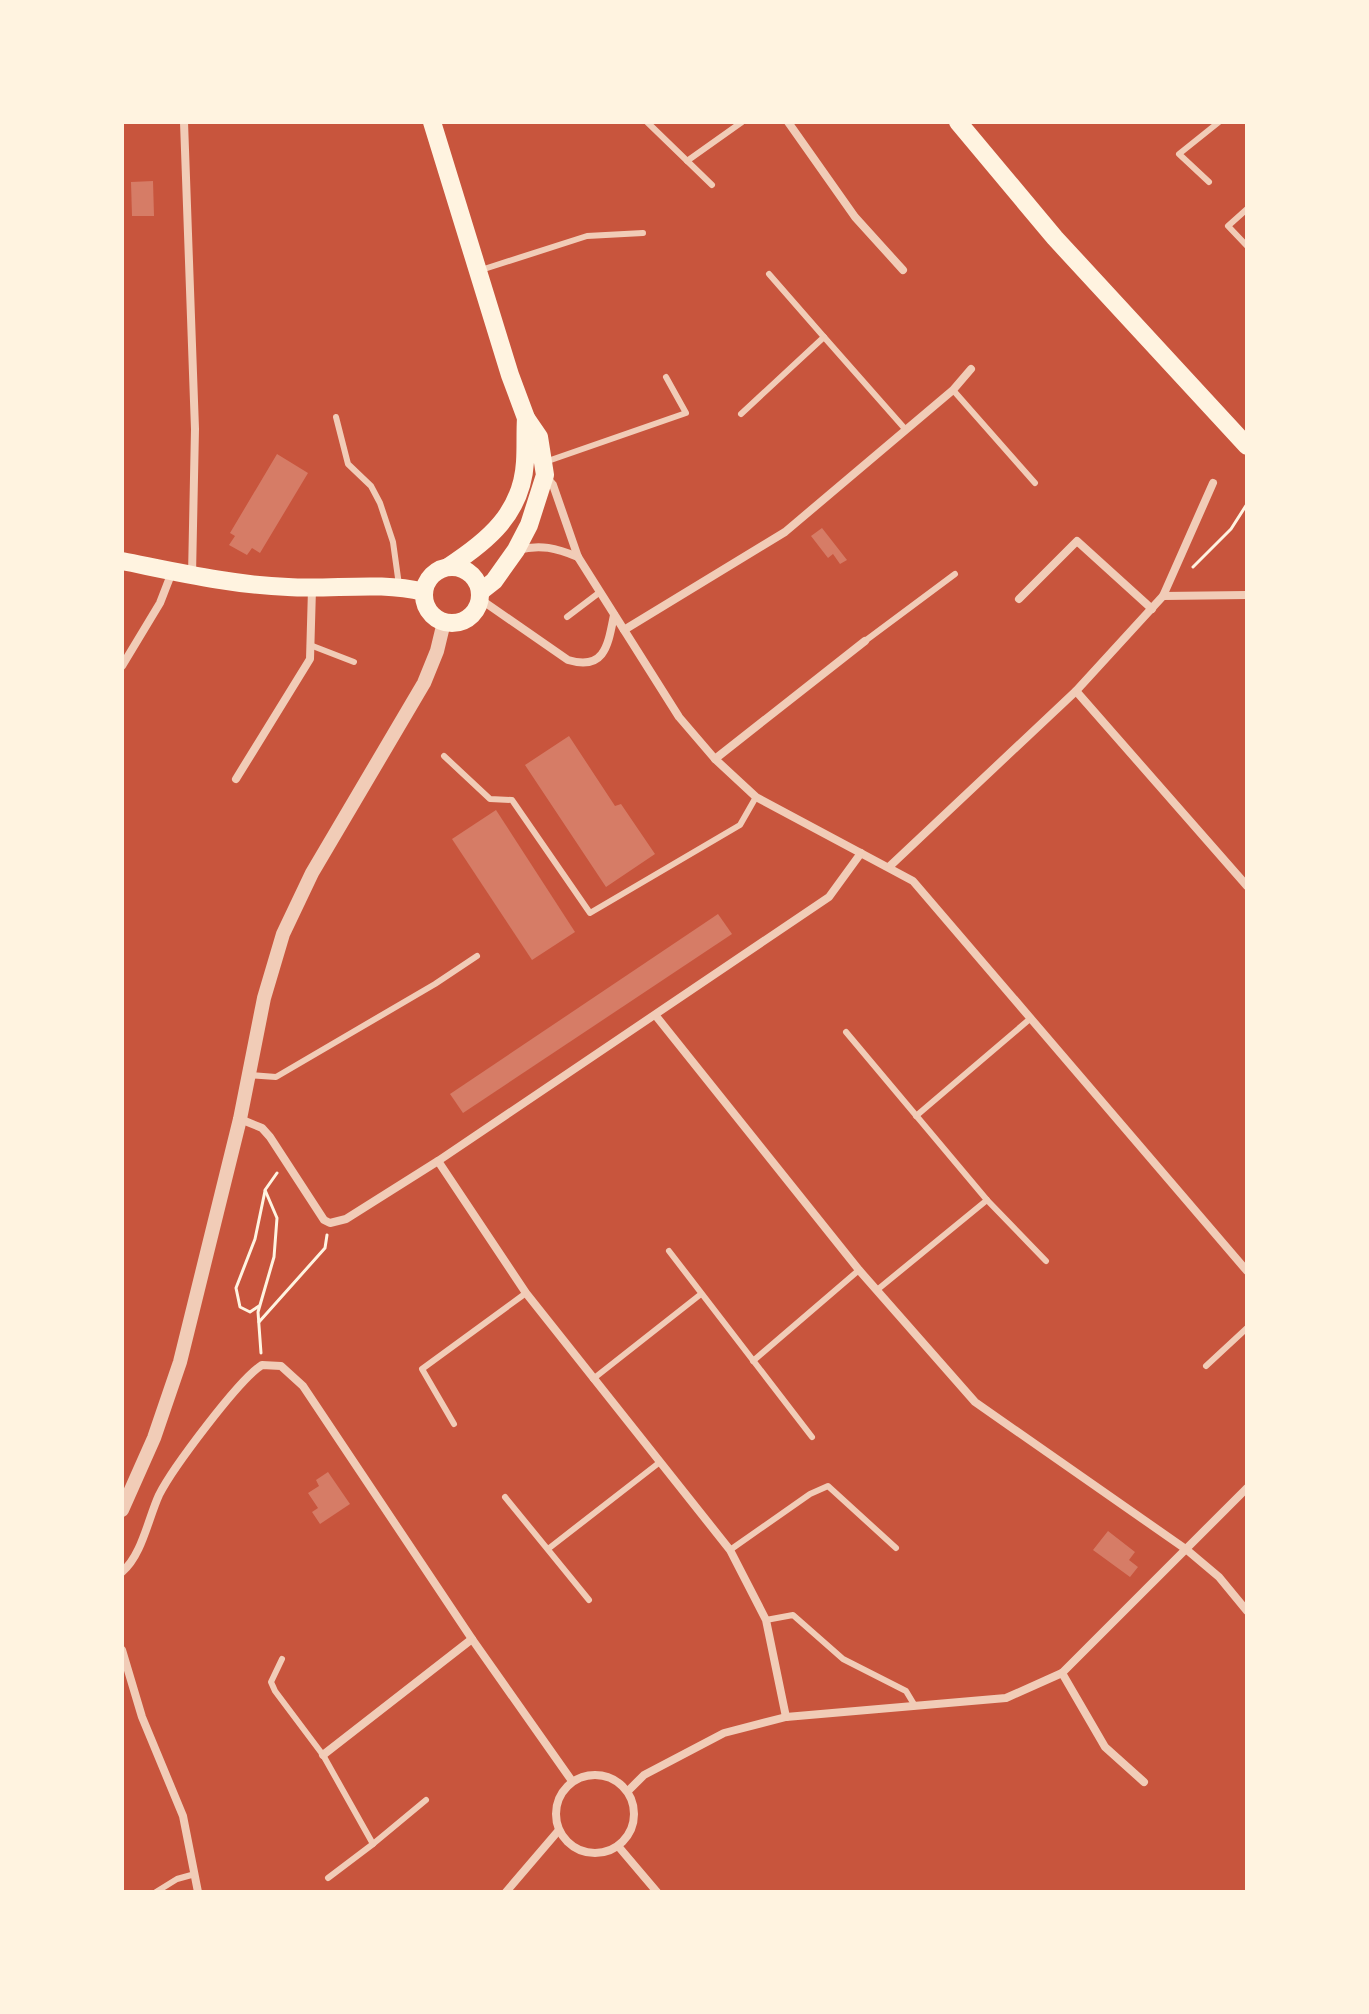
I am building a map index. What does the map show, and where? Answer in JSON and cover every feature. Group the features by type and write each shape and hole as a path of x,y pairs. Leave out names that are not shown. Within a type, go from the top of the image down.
{"main road":[{"path":"432,122 526,418 539,437 529,525 516,550 480,595"},
{"path":"958,122 1055,238 1247,446"},
{"path":"448,567 470,573 480,595 477,609 468,619 457,623 433,617 427,609 424,592 427,581 433,574 478,548 510,513 538,467"},
{"path":"122,561 256,586 312,589 399,586 424,592"}],"street":[{"path":"184,122 195,429 192,575"},
{"path":"788,122 855,217 903,270"},
{"path":"624,630 785,532 953,390 971,369"},
{"path":"538,467 553,485 578,557 679,717 715,759 756,797 913,881 1247,1271"},
{"path":"890,866 1076,691 1163,596 1213,483"},
{"path":"1019,599 1077,541 1152,609"},
{"path":"516,550 535,545 547,546 578,557"},
{"path":"122,666 160,603 172,571"},
{"path":"236,779 310,659 312,589"},
{"path":"480,595 568,660 582,664 595,662 605,651 614,615"},
{"path":"1163,596 1247,595"},
{"path":"122,1510 154,1438 180,1362 240,1119 264,998 291,915 312,873 424,683 444,622"},
{"path":"715,759 865,641"},
{"path":"1076,691 1247,886"},
{"path":"240,1119 262,1128 318,1214 330,1223 346,1219 656,1016 829,897 861,853"},
{"path":"656,1016 859,1270 975,1402 1187,1550 1219,1577 1247,1611"},
{"path":"438,1161 526,1293 730,1550 766,1620 786,1717"},
{"path":"122,1572 132,1561 168,1481 243,1382 262,1365 281,1366 303,1386 472,1639 572,1781"},
{"path":"628,1791 644,1775 724,1733 786,1717 1006,1698 1062,1673 1247,1488"},
{"path":"323,1755 472,1639"},
{"path":"122,1650 142,1717 183,1816 198,1892"},
{"path":"1062,1673 1105,1747 1144,1782"},
{"path":"583,1776 608,1776 628,1791 635,1814 633,1826 618,1846 608,1851 585,1852 565,1840 556,1819 559,1798 572,1781 583,1776"},
{"path":"506,1892 559,1830"},
{"path":"618,1846 657,1892"}],"lane":[{"path":"647,122 712,185"},
{"path":"687,161 742,122"},
{"path":"1209,182 1179,154 1219,122"},
{"path":"1247,209 1228,226 1247,246"},
{"path":"478,271 587,236 643,233"},
{"path":"769,274 906,430"},
{"path":"741,414 824,337"},
{"path":"538,467 686,413 666,377"},
{"path":"953,390 1035,483"},
{"path":"336,417 348,464 371,486 380,503 393,542 399,586"},
{"path":"865,641 955,574"},
{"path":"567,617 600,592"},
{"path":"310,645 354,662"},
{"path":"444,756 490,799 512,800 590,913 740,825 756,797"},
{"path":"249,1075 276,1077 477,956"},
{"path":"916,1116 1031,1018"},
{"path":"846,1032 987,1200 1046,1261"},
{"path":"877,1290 987,1200"},
{"path":"669,1251 812,1437"},
{"path":"753,1361 859,1270"},
{"path":"454,1424 422,1369 526,1293"},
{"path":"593,1379 701,1294"},
{"path":"1206,1366 1247,1328"},
{"path":"548,1549 660,1462"},
{"path":"730,1550 810,1494 828,1486 896,1548"},
{"path":"505,1497 589,1600"},
{"path":"766,1620 793,1615 843,1659 906,1691 915,1706"},
{"path":"282,1659 271,1682 323,1755 373,1844"},
{"path":"328,1878 426,1800"},
{"path":"156,1892 177,1879 195,1874"}],"path":[{"path":"1186,574 1231,529 1247,504"},
{"path":"259,1306 250,1312 240,1307 236,1288 255,1239 261,1198 285,1161"},
{"path":"262,1365 259,1306 274,1257 277,1218 265,1190"},
{"path":"259,1322 325,1248 330,1223"}],"building":[{"path":"153,181 154,216 132,216 131,182"},
{"path":"277,454 308,473 260,553 252,548 247,555 229,545 235,536 230,533"},
{"path":"822,528 847,560 840,564 833,554 828,558 811,536"},
{"path":"569,736 615,806 621,804 655,854 606,887 525,765"},
{"path":"496,810 575,932 532,960 452,839"},
{"path":"718,914 732,934 463,1113 450,1094"},
{"path":"328,1472 350,1504 320,1524 312,1512 318,1508 308,1493 319,1486 316,1480"},
{"path":"1108,1531 1135,1552 1129,1560 1138,1567 1130,1577 1093,1550"}]}
